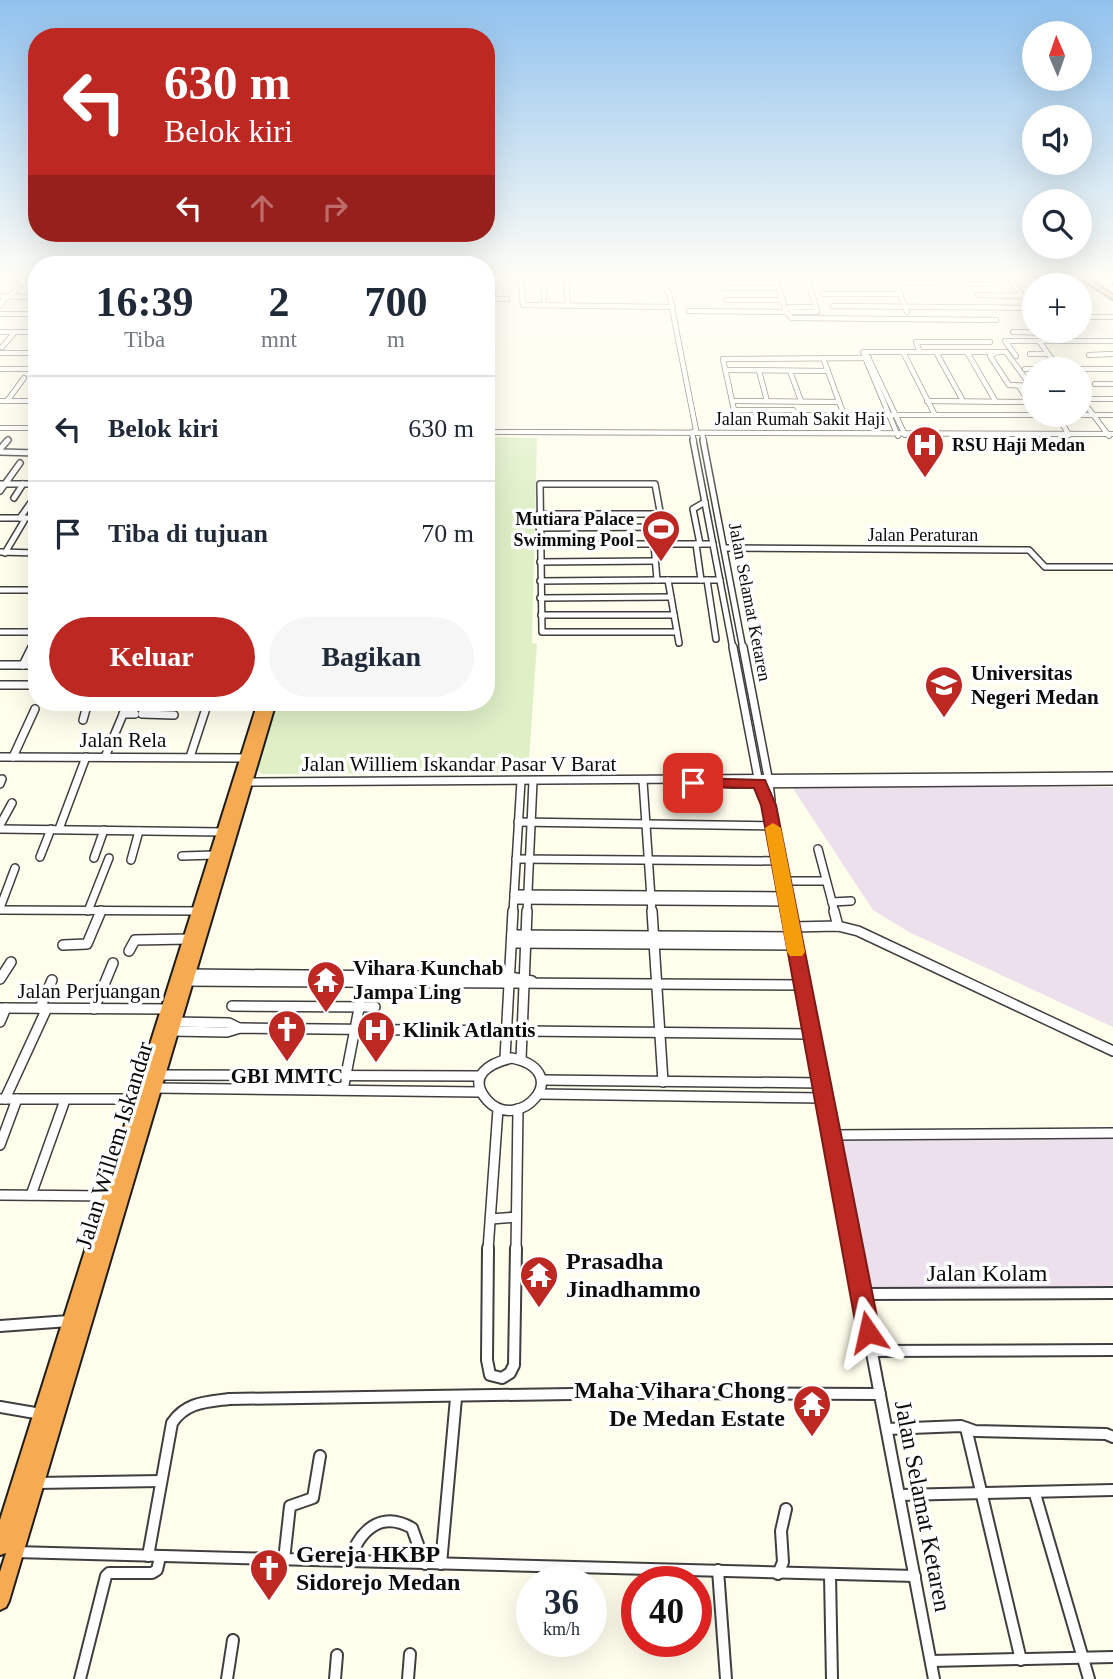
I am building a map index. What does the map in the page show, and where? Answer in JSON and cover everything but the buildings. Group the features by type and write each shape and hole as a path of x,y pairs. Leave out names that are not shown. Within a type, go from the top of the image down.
{"highway":[{"name":"Jalan Willem Iskandar","path":"7,1550 36,1483 78,1321 116,1197 157,1082 183,978 242,782 246,758 260,711"},
{"name":"Jalan Willem Iskandar","path":"183,978 189,939 222,832 268,711"},
{"name":"Jalan Willem Iskandar","path":"116,1197 139,1100 173,1018"},
{"name":"Jalan Willem Iskandar","path":"0,1601 7,1550 41,1414 78,1321"}],"street":[{"path":"683,357 697,433"},
{"path":"837,357 724,358 734,410 740,418 1022,413"},
{"path":"866,357 888,415 900,433"},
{"path":"866,357 896,415 900,433"},
{"path":"906,357 935,415"},
{"path":"939,357 963,401"},
{"path":"970,357 996,402"},
{"path":"991,357 1009,385 1031,385 1012,357"},
{"path":"823,358 844,415"},
{"path":"0,369 28,369"},
{"path":"1092,369 1113,369"},
{"path":"726,370 828,370"},
{"path":"758,371 767,401"},
{"path":"790,371 801,401"},
{"path":"3,401 24,378"},
{"path":"1096,384 1113,384"},
{"path":"1019,386 1022,391"},
{"path":"1092,398 1113,399"},
{"path":"3,401 28,400"},
{"path":"733,401 839,402"},
{"path":"927,401 1022,402"},
{"path":"734,410 796,410 797,415"},
{"path":"1093,415 1113,415"},
{"path":"1093,415 1111,435"},
{"path":"1064,427 1069,435"},
{"path":"0,428 28,428"},
{"path":"900,433 1055,429"},
{"name":"Jalan Rumah Sakit Haji","path":"495,433 1111,435"},
{"name":"Jalan Rumah Sakit Haji","path":"697,433 900,433"},
{"name":"Jalan Selamat Ketaren","path":"697,433 713,491 769,780 771,800 768,805"},
{"name":"Jalan Selamat Ketaren","path":"697,433 705,502 730,634 759,780 768,805 783,881 934,1679"},
{"path":"0,451 8,440"},
{"path":"0,451 28,453"},
{"path":"0,491 2,484 20,463"},
{"path":"666,544 655,483 541,483 541,631 677,632"},
{"path":"2,484 28,484"},
{"path":"14,498 23,484"},
{"path":"704,492 713,491"},
{"path":"705,502 693,509 704,580 716,636 730,634"},
{"path":"28,509 3,552 28,553"},
{"path":"539,514 661,514"},
{"path":"695,516 708,516"},
{"path":"0,518 28,519"},
{"path":"539,528 663,527"},
{"path":"540,544 713,544"},
{"path":"654,544 657,580"},
{"name":"Jalan Peraturan","path":"724,548 1030,550 1045,567 1113,567"},
{"path":"540,562 655,561"},
{"path":"668,580 679,643"},
{"path":"540,581 720,580"},
{"path":"0,590 28,590"},
{"path":"540,598 671,597"},
{"path":"541,615 674,615"},
{"path":"727,618 737,618"},
{"path":"0,632 28,632"},
{"path":"23,665 28,655"},
{"path":"0,665 28,665"},
{"path":"0,685 28,685"},
{"path":"13,757 34,711"},
{"path":"83,720 86,711"},
{"path":"105,757 124,711"},
{"path":"144,711 142,715 174,715"},
{"path":"190,757 205,711"},
{"path":"746,712 756,712"},
{"path":"123,714 135,714"},
{"name":"Jalan Rela","path":"0,757 246,758"},
{"path":"40,857 86,757"},
{"path":"765,762 774,770 793,777"},
{"name":"Jalan Williem Iskandar Pasar V Barat","path":"769,780 793,777 923,779"},
{"name":"Jalan Williem Iskandar Pasar V Barat","path":"242,782 1113,778"},
{"path":"505,1058 521,781"},
{"path":"521,1059 533,781"},
{"path":"643,781 663,1082"},
{"path":"12,803 0,827 222,832"},
{"path":"519,822 772,826"},
{"path":"94,858 104,830"},
{"path":"131,860 139,831"},
{"path":"818,849 838,926"},
{"path":"181,856 215,855"},
{"path":"88,911 109,858"},
{"path":"516,859 779,861"},
{"path":"15,867 0,909 198,911"},
{"path":"783,881 826,881"},
{"path":"514,897 786,899"},
{"path":"832,902 851,901"},
{"path":"63,946 88,943 101,911"},
{"path":"512,939 752,941 793,936 838,926 863,933 1113,1051"},
{"path":"129,951 135,940 189,939"},
{"path":"0,979 10,962"},
{"path":"94,1009 113,964"},
{"path":"183,978 509,981"},
{"path":"245,978 364,982 802,985"},
{"path":"52,980 44,1008 2,1099 139,1100"},
{"path":"343,1090 364,982"},
{"path":"232,1006 376,1007"},
{"path":"0,1022 3,1008"},
{"name":"Jalan Perjuangan","path":"3,1008 94,1009 173,1018 227,1032 240,1028 507,1031"},
{"path":"522,1031 812,1034"},
{"path":"505,1058 521,1059 535,1066 542,1080 540,1094 531,1104 517,1109 498,1109 487,1102 480,1092 480,1076 489,1065 505,1058"},
{"path":"157,1082 274,1076 480,1076"},
{"path":"270,1089 274,1076"},
{"path":"542,1080 821,1083"},
{"path":"157,1082 270,1089 480,1092"},
{"path":"540,1094 824,1098"},
{"path":"0,1145 17,1099"},
{"path":"31,1195 65,1100"},
{"path":"498,1109 486,1369 490,1375 502,1378 510,1373 514,1365 517,1109"},
{"path":"831,1135 1113,1133"},
{"path":"0,1195 116,1197"},
{"path":"491,1219 516,1217"},
{"name":"Jalan Kolam","path":"861,1294 1113,1293"},
{"path":"0,1326 78,1321"},
{"path":"872,1351 1113,1350"},
{"path":"80,1679 106,1576 109,1573 152,1573 157,1570 154,1556 162,1481 172,1423 182,1409 192,1404 229,1399 456,1398 704,1391 880,1394"},
{"path":"441,1564 456,1398"},
{"path":"0,1408 41,1414"},
{"path":"887,1429 966,1428 975,1431 1106,1434 1113,1437"},
{"path":"966,1428 1021,1660"},
{"path":"284,1560 290,1506 313,1498 320,1456"},
{"path":"36,1483 162,1481"},
{"path":"899,1495 1035,1494 1113,1490"},
{"path":"1035,1494 1089,1679"},
{"path":"778,1574 783,1562 781,1531 786,1509"},
{"path":"349,1562 352,1547 360,1535 378,1523 396,1520 412,1528 425,1564"},
{"path":"7,1550 349,1562 915,1576"},
{"path":"718,1570 726,1679"},
{"path":"830,1575 832,1679"},
{"path":"227,1679 233,1640"},
{"path":"408,1679 410,1654"},
{"path":"335,1679 337,1655"},
{"path":"930,1661 1113,1657"}],"shaded area":[{"path":"792,787 1113,787 1113,1027 909,932 873,910"},
{"path":"1113,1136 1113,1287 868,1290 840,1138"}],"green space":[{"path":"495,437 537,438 532,643 537,644 528,773 262,774 256,768 273,711 495,711"}],"slow traffic":[{"path":"773,828 796,952"}],"place":[{"name":"RSU Haji Medan","path":"925,479"},
{"name":"Mutiara Palace Swimming Pool","path":"661,563"},
{"name":"Universitas Negeri Medan","path":"944,719"},
{"name":"Vihara Kunchab Jampa Ling","path":"326,1014"},
{"name":"GBI MMTC","path":"287,1063"},
{"name":"Klinik Atlantis","path":"376,1064"},
{"name":"Prasadha Jinadhammo","path":"539,1309"},
{"name":"Maha Vihara Chong De Medan Estate","path":"812,1438"},
{"name":"Gereja HKBP Sidorejo Medan","path":"269,1602"}],"route":[{"path":"693,783 760,783 768,805 868,1332"}]}
